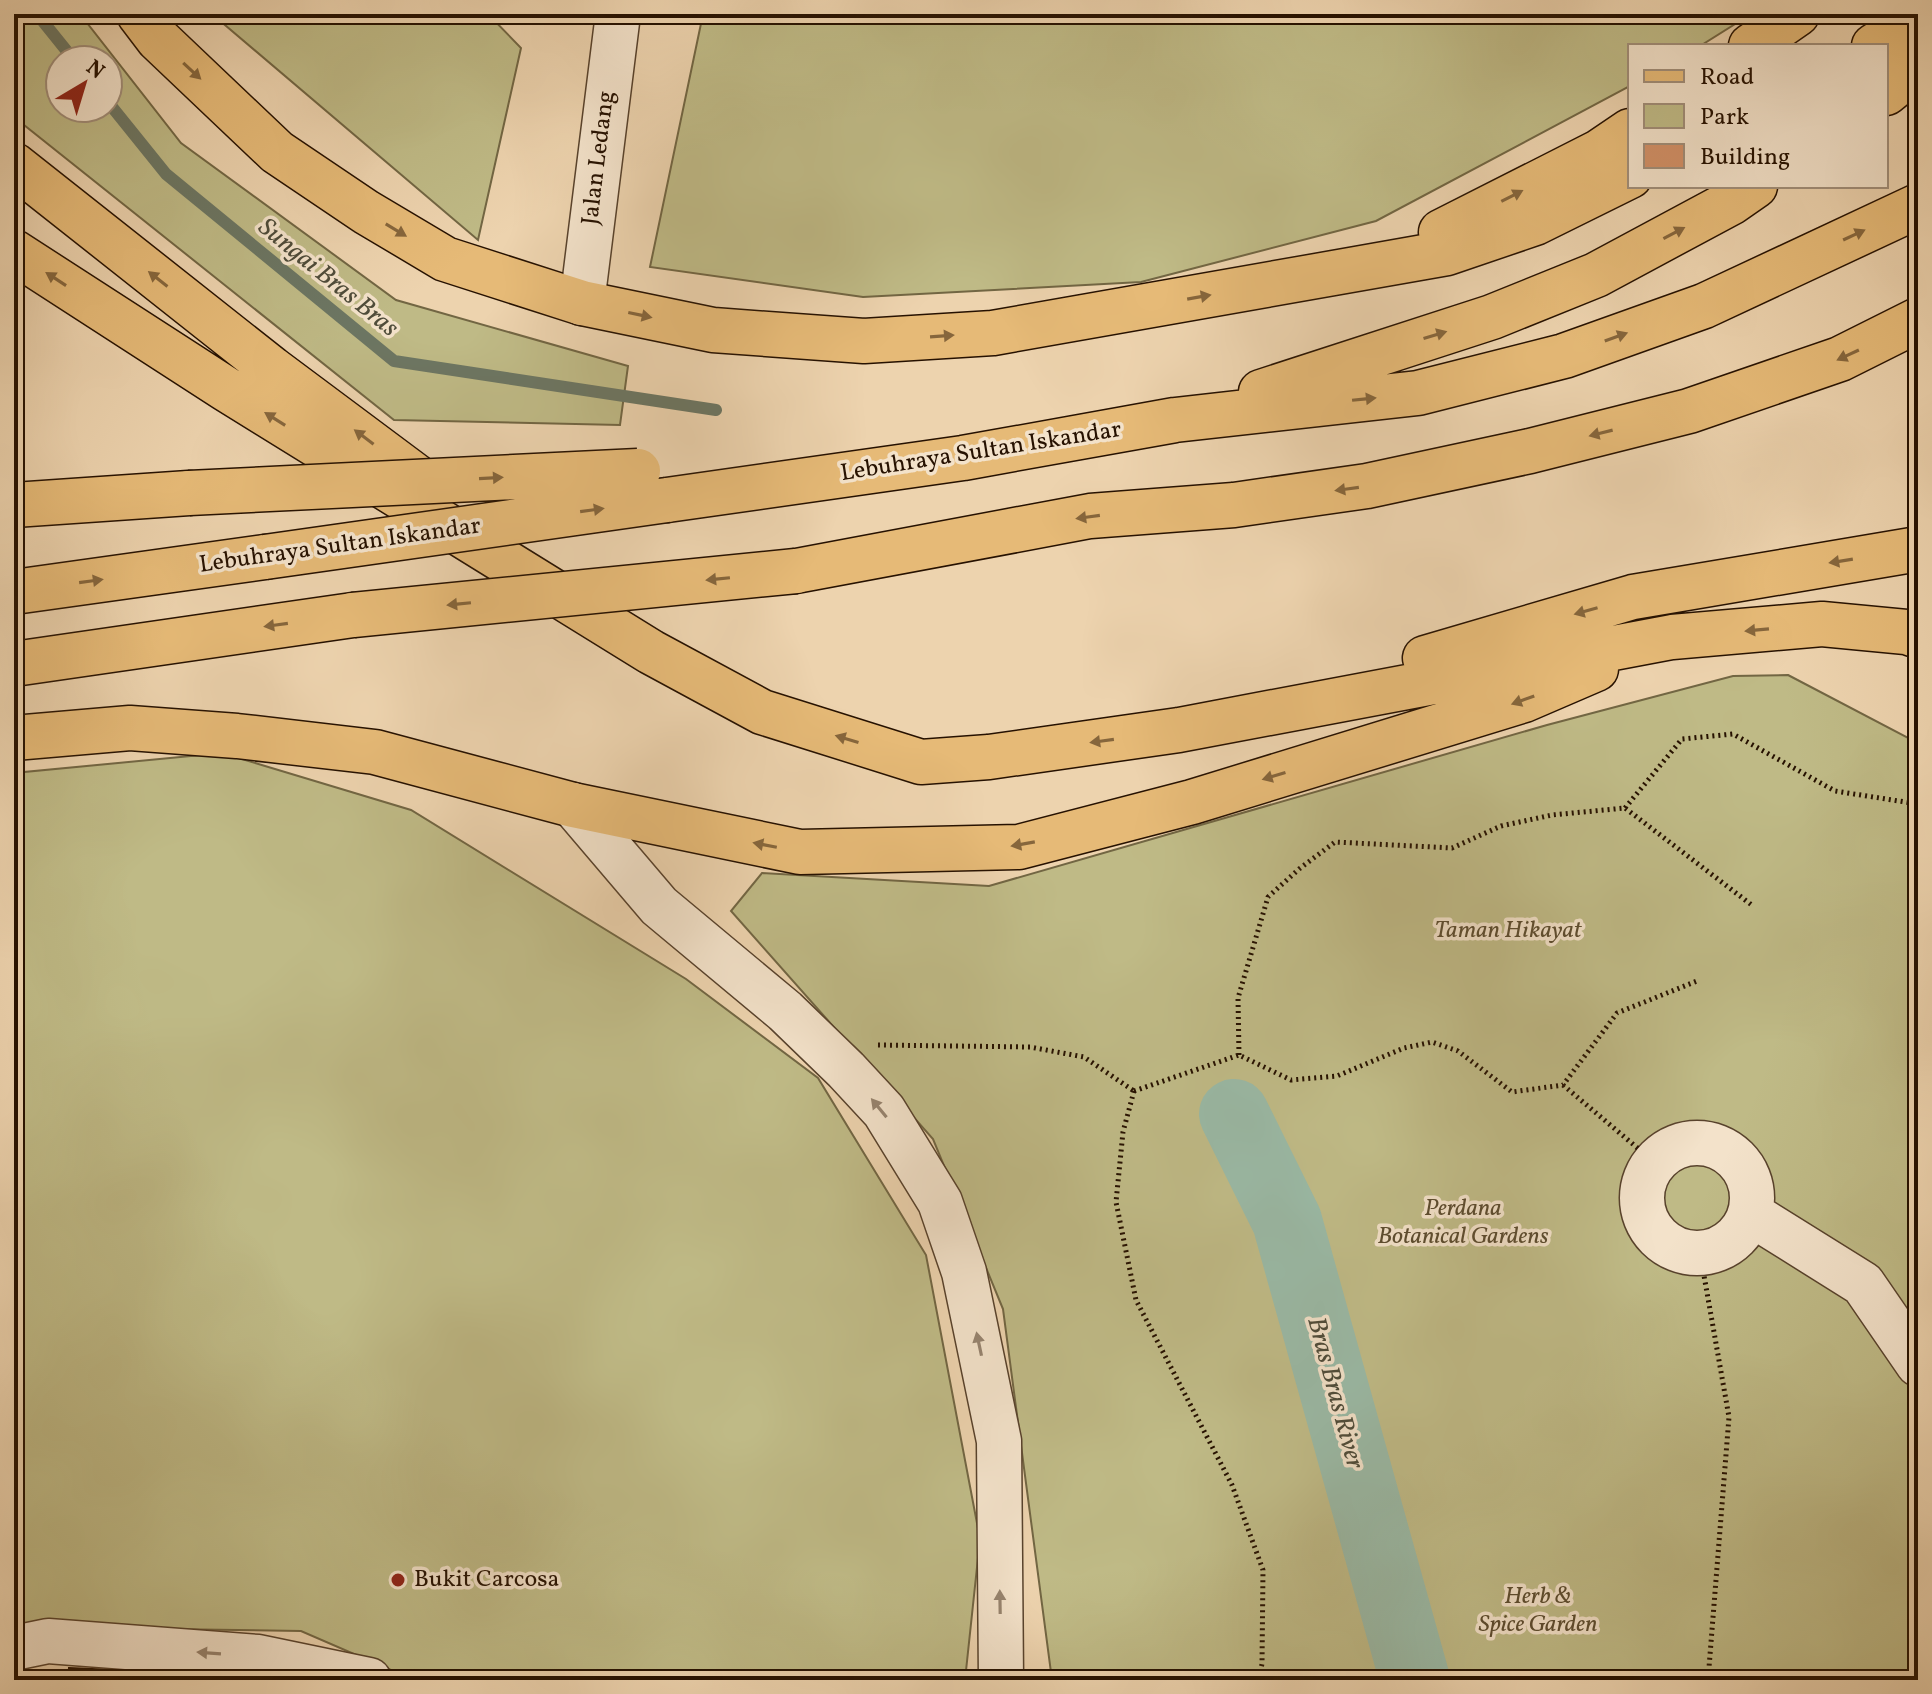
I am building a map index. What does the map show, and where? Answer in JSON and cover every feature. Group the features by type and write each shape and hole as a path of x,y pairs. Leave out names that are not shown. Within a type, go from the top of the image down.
{"main road":[{"path":"139,14 158,39 277,152 366,212 445,259 582,303 713,330 864,341 993,333 1447,253 1535,223 1628,177"},
{"path":"1754,44 1797,14"},
{"path":"1877,44 1918,18"},
{"path":"1888,91 1918,67"},
{"path":"1367,269 1599,152 1628,132"},
{"path":"14,165 272,369 651,652"},
{"path":"1175,420 1505,312 1596,275 1732,202 1752,188"},
{"name":"Lebuhraya Sultan Iskandar","path":"14,592 265,557 652,485 963,458 1175,420 1418,393 1564,356 1704,306 1918,206"},
{"path":"14,252 226,389 651,652 762,712 921,762 989,757 1179,730 1672,637 1822,624 1906,632 1918,636"},
{"path":"14,664 353,615 796,571 1090,516 1234,505 1367,486 1530,451 1689,411 1840,359 1918,320"},
{"path":"14,505 189,493 652,485"},
{"path":"1179,730 1633,597 1918,549"},
{"path":"14,738 130,728 237,736 375,752 573,805 800,852 1019,847 1192,802 1524,700 1672,637"}],"street":[{"name":"Jalan Ledang","path":"582,303 618,14"},
{"path":"573,805 659,906 785,1011 884,1111 940,1202 964,1272 999,1441 1001,1680"},
{"path":"658,824 649,844 659,906"},
{"path":"1698,1142 1715,1145 1730,1153 1745,1170 1753,1192 1751,1214 1745,1227 1726,1246 1700,1253 1679,1251 1660,1239 1647,1223 1641,1202 1644,1180 1654,1162 1682,1144 1698,1142"},
{"path":"1751,1214 1863,1284 1918,1364"},
{"path":"14,1648 48,1641 258,1657 369,1680"}],"path":[{"path":"1239,1055 1238,998 1268,897 1335,842 1452,848 1501,826 1552,815 1625,808 1682,739 1733,734 1835,791 1918,804"},
{"path":"1625,808 1753,906"},
{"path":"1134,1091 1239,1055 1291,1080 1337,1076 1404,1048 1432,1042 1458,1051 1512,1092 1563,1085 1617,1013 1697,981"},
{"path":"822,1046 1030,1047 1084,1057 1134,1091"},
{"path":"1563,1085 1654,1162"},
{"path":"1134,1091 1123,1132 1116,1202 1136,1300 1232,1485 1263,1570 1262,1664 1258,1680"},
{"path":"1700,1253 1729,1417 1708,1680"}],"green space":[{"path":"14,14 80,14 103,44 44,44 44,124 124,124 124,70 181,143 396,300 628,366 620,425 394,420 14,117"},
{"path":"212,14 488,14 521,48 478,240"},
{"path":"703,14 1751,14 1703,44 1628,44 1628,87 1376,221 1141,282 863,297 650,267"},
{"name":"Perdana Botanical Gardens","path":"1788,675 1918,743 1918,1680 1052,1680 1003,1309 933,1139 731,911 762,873 989,886 1547,725 1733,676"},
{"path":"222,753 411,810 686,979 818,1078 926,1255 980,1539 965,1680 414,1680 301,1631 14,1627 14,773"}],"building":[{"path":"69,1668 114,1670 113,1680 68,1680"}],"waterway":[{"name":"Sungai Bras Bras","path":"37,14 61,44"},
{"name":"Sungai Bras Bras","path":"124,122 166,174 394,361 716,410"},
{"name":"Bras Bras River","path":"1234,1114 1287,1221 1415,1680"}],"place":[{"name":"Bukit Carcosa","path":"398,1580"}],"park label":[{"name":"Taman Hikayat","path":"1508,931"},
{"name":"Herb & Spice Garden","path":"1538,1611"}]}
